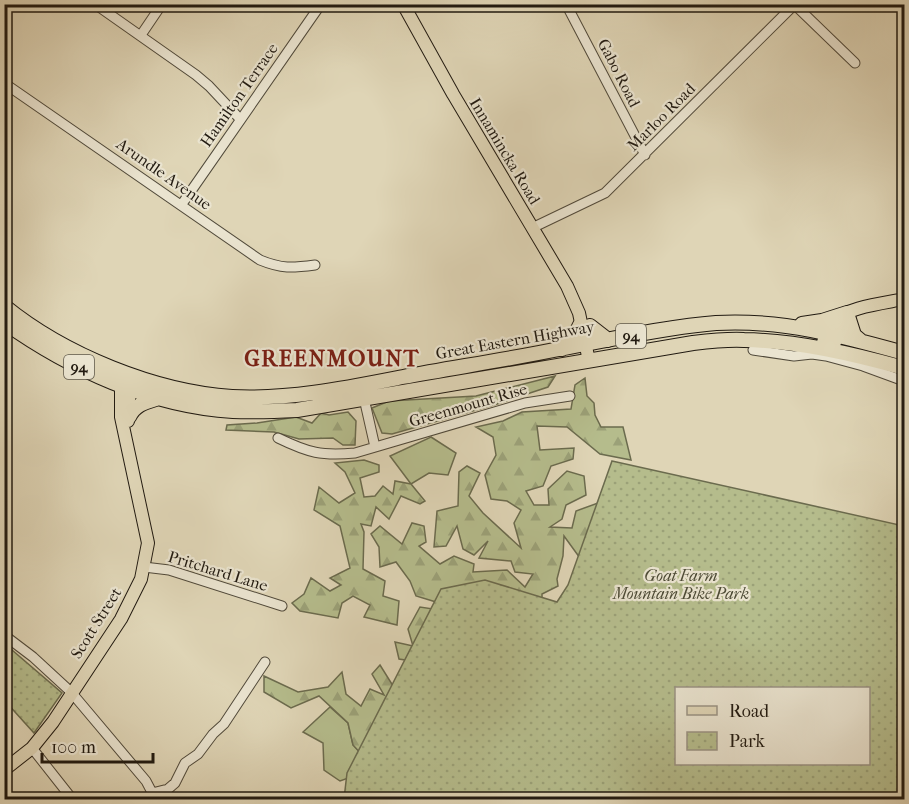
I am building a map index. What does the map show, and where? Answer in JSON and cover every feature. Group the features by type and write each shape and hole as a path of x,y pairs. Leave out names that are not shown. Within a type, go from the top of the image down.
{"highway":[{"name":"Great Eastern Highway","path":"4,306 29,324 159,398 207,408 249,412 297,410 363,392 589,343 715,323 745,322 778,325 832,334 904,353"},
{"path":"778,325 809,324 848,313 855,335 861,341"},
{"path":"562,349 583,321 608,340"},
{"name":"Great Eastern Highway","path":"4,322 65,360 128,381 231,397 363,392 593,360 693,343 744,340 773,347 826,350 904,368"},
{"path":"127,424 132,409 159,398"}],"main road":[{"name":"Innamincka Road","path":"403,4 453,94 567,286 583,321 593,360"},
{"path":"826,350 832,334 845,322 848,313 904,299"},
{"name":"Scott Street","path":"4,770 32,748 53,722 121,619 141,579 148,543 127,424 128,381"}],"street":[{"path":"95,4 209,86 240,119"},
{"path":"141,35 162,4"},
{"name":"Hamilton Terrace","path":"182,204 321,4"},
{"name":"Gabo Road","path":"566,4 645,155"},
{"path":"795,5 855,63"},
{"name":"Marloo Road","path":"532,228 605,193 795,5"},
{"name":"Arundle Avenue","path":"4,83 260,260 290,268 315,265"},
{"path":"773,347 778,325"},
{"path":"753,350 773,347 794,356 812,354 826,356 904,381"},
{"path":"363,392 375,447"},
{"name":"Greenmount Rise","path":"278,438 315,454 355,453 525,403 570,396"},
{"name":"Pritchard Lane","path":"144,567 169,570 282,606"},
{"path":"4,635 33,657 71,692 146,781 154,796 175,783 186,763 198,754 224,724 265,662"},
{"path":"32,748 73,800"}],"green space":[{"path":"555,376 548,387 392,434 382,433 372,408 389,401 476,396"},
{"path":"585,378 587,396 594,403 595,415 601,427 623,427 631,460 600,454 567,427 537,426 540,450 574,448 573,459 551,466 543,486 526,491 534,505 549,505 548,489 567,471 584,476 586,495 566,505 562,519 550,527 572,528 576,511 598,503 620,504 618,486 631,480 660,492 643,527 649,537 624,586 609,638 623,654 626,681 616,690 587,661 565,627 522,635 517,618 536,617 541,606 568,610 587,587 598,564 597,538 585,565 564,536 563,556 557,579 558,586 542,594 542,602 510,610 497,602 503,622 528,647 520,651 498,632 493,637 504,652 498,666 516,673 523,688 530,679 537,694 548,702 542,711 532,711 524,721 517,722 493,738 469,727 477,717 483,718 490,706 471,705 461,712 457,731 475,742 473,747 492,745 501,750 497,757 514,767 527,748 542,749 558,757 554,778 544,778 550,799 504,799 503,794 513,789 509,777 494,762 476,764 465,754 451,764 452,773 466,771 476,773 477,784 469,791 454,799 406,799 405,782 386,787 377,782 384,765 399,769 392,775 404,777 408,770 429,777 438,773 425,762 414,757 385,756 387,743 403,745 397,728 402,720 411,723 413,713 427,694 438,696 437,665 399,659 395,642 413,646 408,629 420,607 440,610 431,637 438,642 459,641 451,630 452,611 436,602 416,596 410,581 396,562 380,567 379,547 371,534 380,526 402,544 412,523 424,526 426,542 419,546 440,564 454,556 474,564 473,572 507,570 525,587 533,574 515,572 511,561 479,558 488,541 474,555 463,549 457,526 446,546 434,547 437,511 458,506 459,472 467,466 480,473 469,496 483,513 521,548 514,523 521,510 507,501 491,499 485,475 496,455 493,437 476,427 503,421 522,412 571,409 575,385"},
{"path":"348,412 356,421 355,445 343,445 333,438 299,439 274,432 226,430 227,425 296,417 312,423 321,413 329,415"},
{"path":"431,437 456,453 448,475 429,473 411,484 390,456"},
{"path":"364,460 379,465 379,472 360,478 364,497 375,496 383,486 393,494 395,481 411,484 425,501 420,504 401,496 389,519 376,507 371,526 361,524 364,532 363,569 385,581 383,596 399,601 397,625 364,617 370,605 353,596 342,603 338,618 300,611 292,603 304,594 311,578 330,591 341,585 330,578 350,568 340,526 314,510 319,487 339,503 355,493 345,472 335,463"},
{"name":"Goat Farm Mountain Bike Park","path":"612,461 904,526 904,799 344,799 347,773 441,589 485,580 557,602 568,585"},
{"path":"5,644 62,693 34,733 5,701"},
{"path":"380,665 395,689 363,756 353,745 348,723 319,696 291,708 264,692 264,676 298,692 328,687 342,672 346,694 361,706 370,689 384,695 372,674"},
{"path":"330,707 348,723 353,745 371,764 354,776 340,781 324,770 323,743 303,732"}],"district":[{"name":"GREENMOUNT","path":"332,359"}]}
